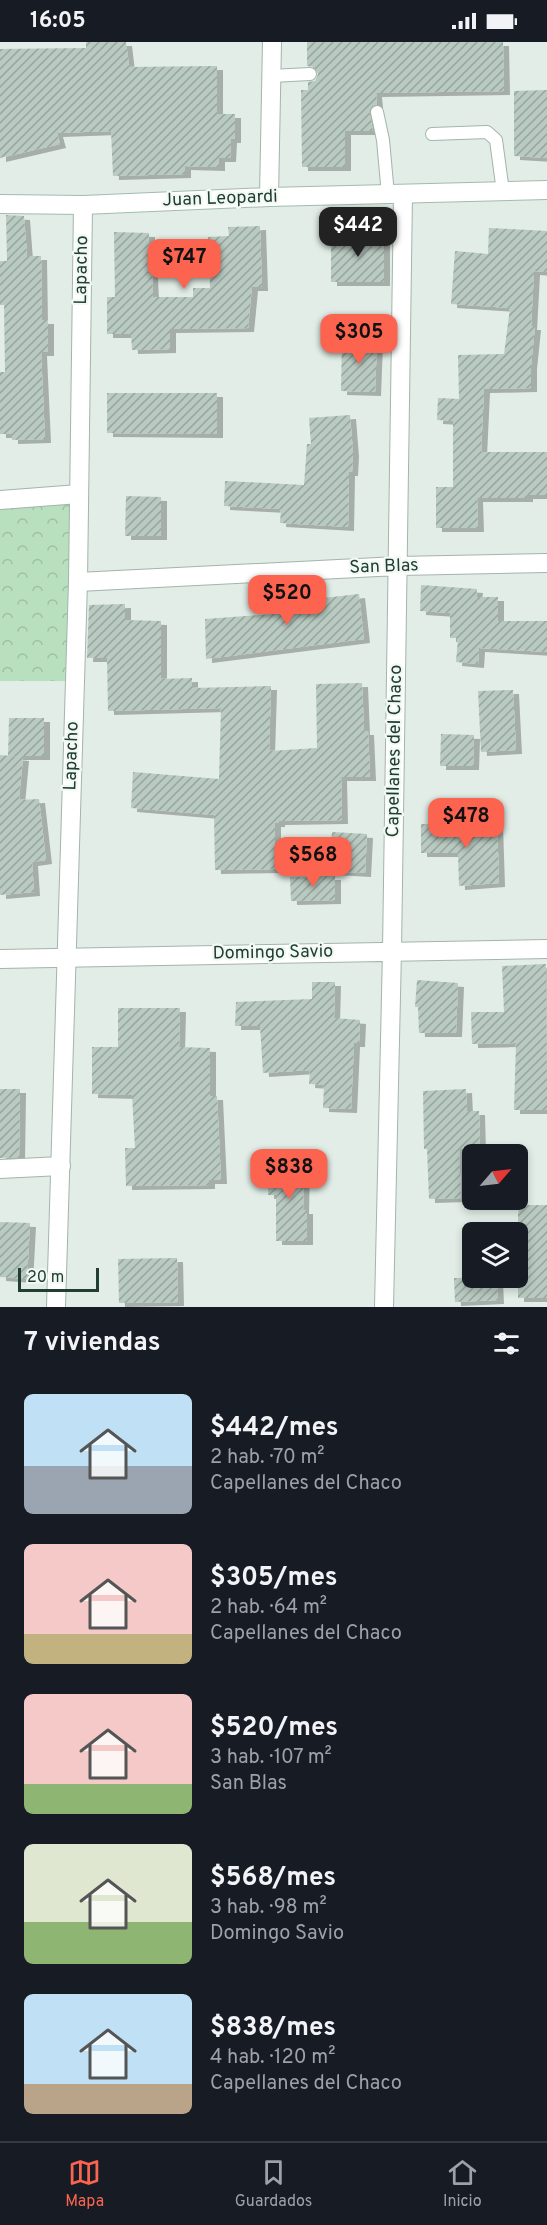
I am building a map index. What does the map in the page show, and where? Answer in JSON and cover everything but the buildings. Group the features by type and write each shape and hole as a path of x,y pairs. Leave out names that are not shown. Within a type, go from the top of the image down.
{"street":[{"path":"269,197 272,42"},
{"name":"Juan Leopardi","path":"0,204 83,205 269,197 547,190"},
{"name":"Capellanes del Chaco","path":"384,1307 398,566 396,195"},
{"name":"Lapacho","path":"56,1307 78,582 83,205"},
{"path":"0,500 80,494"},
{"name":"San Blas","path":"78,582 398,566 547,562"},
{"name":"Domingo Savio","path":"0,959 547,949"},
{"path":"0,1168 61,1166"}],"lane":[{"path":"271,76 310,74"},
{"path":"377,112 396,195"},
{"path":"432,134 487,132 492,135 496,140 503,192"}],"green space":[{"path":"79,494 74,681 0,681 0,500"}]}
